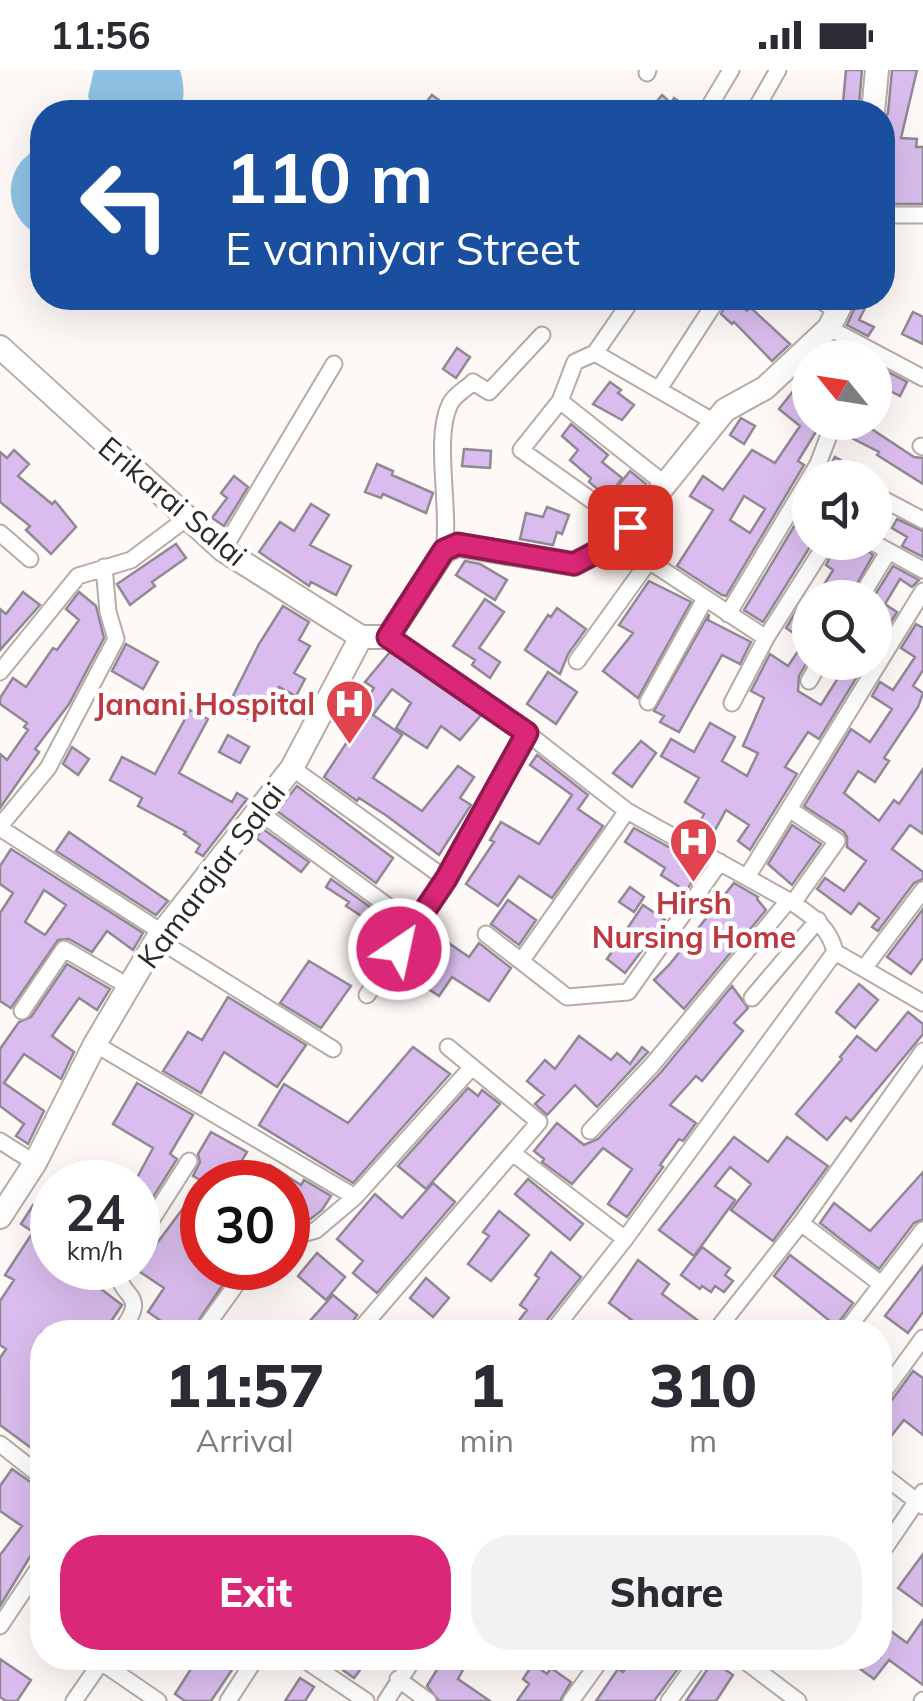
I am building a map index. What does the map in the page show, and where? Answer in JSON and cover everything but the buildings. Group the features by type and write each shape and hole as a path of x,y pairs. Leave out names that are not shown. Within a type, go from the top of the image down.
{"main road":[{"path":"874,100 877,70"},
{"path":"361,637 388,637 444,550 458,544 574,564 621,535 725,410 764,388 837,312"},
{"name":"Erikarai Salai","path":"0,347 223,550 361,637"},
{"name":"Kamarajar Salai","path":"37,1160 128,986 160,936 292,768 361,637"},
{"name":"Kamarajar Salai","path":"0,1217 30,1171"}],"street":[{"path":"713,100 731,70"},
{"path":"761,100 778,70"},
{"path":"895,215 923,215"},
{"path":"625,310 596,352 576,362 560,400 522,450 648,562 766,638"},
{"path":"660,389 710,310"},
{"path":"837,312 859,340"},
{"path":"444,550 445,428 451,401 474,382 488,392 542,335"},
{"path":"596,352 716,423"},
{"path":"223,550 334,364"},
{"path":"892,364 923,378"},
{"path":"560,400 666,484"},
{"path":"728,614 818,464 827,440"},
{"path":"892,504 923,520"},
{"path":"0,672 78,576 131,560 187,518"},
{"path":"0,532 30,559"},
{"path":"892,554 923,570"},
{"path":"732,703 766,638 816,560"},
{"path":"577,661 648,562"},
{"path":"104,567 108,612 116,639 48,768 0,827 333,1048"},
{"path":"747,876 923,591"},
{"path":"648,702 704,599"},
{"path":"388,637 527,733 627,812 747,876 818,920 834,943 835,952 561,1320"},
{"path":"367,994 446,879 527,733"},
{"path":"292,768 446,879"},
{"path":"590,1131 791,902 837,842 789,809"},
{"path":"260,812 414,926"},
{"path":"522,960 627,812"},
{"path":"486,934 567,996 628,992 720,862"},
{"path":"865,967 923,890"},
{"path":"752,998 818,920"},
{"path":"22,1011 64,949 128,986"},
{"path":"835,952 923,1003"},
{"path":"95,1044 355,1197"},
{"path":"369,1320 538,1122 448,1047"},
{"path":"724,1320 801,1223 923,1051"},
{"path":"310,1232 355,1197 472,1067"},
{"path":"0,1141 30,1160"},
{"path":"514,1154 625,1239"},
{"path":"160,1206 180,1174"},
{"path":"801,1223 881,1284"},
{"path":"854,1320 923,1230"},
{"path":"126,1290 136,1306 130,1320"},
{"path":"211,1320 232,1290"},
{"path":"892,1381 923,1338"},
{"path":"1,1446 30,1468"},
{"path":"892,1481 921,1500 892,1539"},
{"path":"0,1626 30,1581"},
{"path":"74,1701 96,1670"},
{"path":"116,1670 158,1701"},
{"path":"228,1701 248,1670"},
{"path":"320,1670 366,1701"},
{"path":"386,1701 405,1670"},
{"path":"571,1701 593,1670"},
{"path":"670,1701 692,1670"},
{"path":"757,1670 798,1701"},
{"path":"398,1680 428,1701"}],"water":[{"path":"94,70 180,70 184,91 183,100 89,100"},
{"path":"28,155 30,230 19,218 11,191 19,165"}],"place":[{"name":"Janani Hospital","path":"350,746"},
{"name":"Hirsh Nursing Home","path":"694,884"}],"route":[{"path":"399,949 446,879 527,733 388,637 444,550 458,544 574,564 622,539 630,527"}]}
